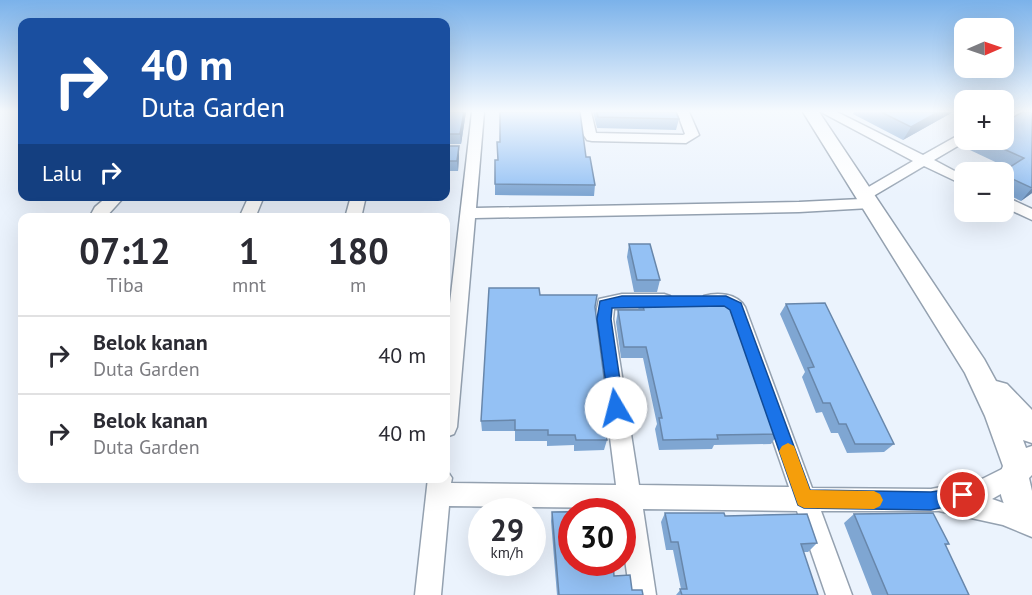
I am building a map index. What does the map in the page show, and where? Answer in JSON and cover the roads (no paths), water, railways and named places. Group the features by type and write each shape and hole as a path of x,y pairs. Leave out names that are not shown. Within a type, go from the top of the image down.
{"street":[{"path":"450,333 468,213 469,150 471,140"},
{"path":"829,140 975,367 1021,467 1014,485 1018,498 1032,517"},
{"path":"883,140 954,176"},
{"path":"468,213 800,207 867,199 923,160 954,142"},
{"path":"99,213 112,201"},
{"path":"1014,206 1032,215"},
{"path":"643,595 604,319 605,304 622,301 687,300 726,301 736,307 839,595"},
{"path":"975,367 1032,430"},
{"path":"941,501 986,490 1021,467"},
{"path":"428,595 439,486 628,497 941,501 1003,513 1032,525"}]}
